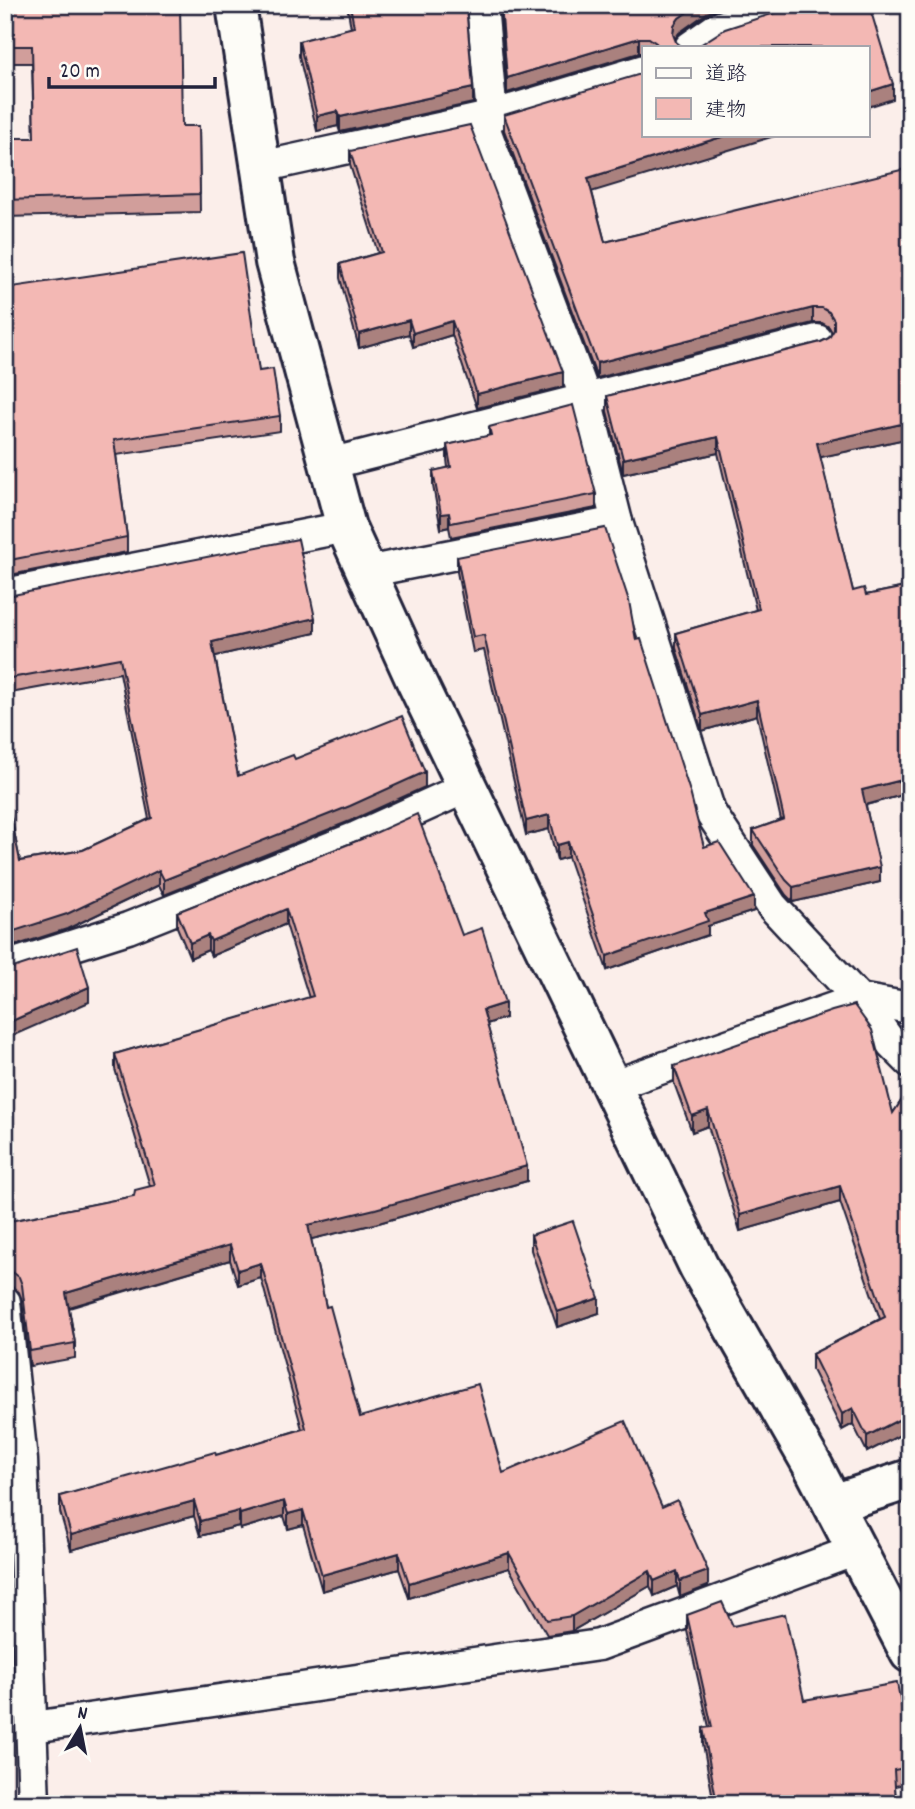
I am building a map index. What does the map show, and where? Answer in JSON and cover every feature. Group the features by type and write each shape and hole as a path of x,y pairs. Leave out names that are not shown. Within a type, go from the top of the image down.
{"street":[{"path":"236,5 275,262 346,527 415,679 699,1267 814,1468 910,1653"},
{"path":"833,1504 910,1479"}],"lane":[{"path":"482,5 486,117 586,399 617,522 710,812 772,906 859,999 892,1044 910,1062"},
{"path":"691,46 717,28 792,5"},
{"path":"261,167 486,117 642,70"},
{"path":"329,464 817,340"},
{"path":"366,572 617,522"},
{"path":"5,594 346,527"},
{"path":"5,967 135,926 357,837 467,787"},
{"path":"611,1086 859,999 910,1008"},
{"path":"5,1302 22,1460 16,1577 33,1727 34,1804"},
{"path":"33,1727 599,1645 856,1550"}],"building":[{"path":"5,5 180,5 182,126 199,126 200,194 5,200 5,138 34,138 32,46 5,46"},
{"path":"350,5 466,5 473,88 340,117 338,111 317,116 299,41 354,27"},
{"path":"501,5 697,5 674,25 673,34 681,46 658,46 649,38 639,38 507,78"},
{"path":"799,5 869,5 893,84 870,91 870,46 699,46 725,29"},
{"path":"642,74 642,136 725,136 588,178 605,242 909,168 910,422 817,443 853,591 864,588 866,595 910,586 910,778 862,790 880,867 793,887 753,830 784,819 757,700 702,715 676,633 759,609 718,437 623,459 607,396 821,342 829,338 834,330 834,320 829,312 822,308 813,308 597,363 504,115"},
{"path":"470,125 563,372 477,394 452,321 413,333 409,320 359,334 340,264 382,252 350,151"},
{"path":"242,253 259,371 273,369 280,416 114,440 127,537 5,561 5,288"},
{"path":"573,405 596,494 451,523 449,513 441,514 433,471 451,467 447,445 491,435 489,427"},
{"path":"605,528 629,601 636,640 641,639 690,792 704,847 719,842 754,897 705,913 708,921 607,956 568,842 557,845 549,815 526,821 484,635 473,637 457,557"},
{"path":"298,539 315,618 212,642 238,776 293,755 295,759 402,716 425,772 350,806 164,880 159,870 67,914 5,934 5,788 20,861 83,850 152,818 120,658 5,679 5,596"},
{"path":"417,814 462,935 482,928 505,1003 483,1010 527,1166 308,1225 326,1307 330,1306 360,1417 478,1384 503,1473 625,1421 662,1507 677,1500 708,1571 680,1581 677,1571 654,1581 650,1571 572,1616 547,1620 509,1553 409,1583 399,1553 322,1575 303,1510 288,1514 284,1501 240,1514 239,1511 200,1521 194,1501 71,1535 60,1496 306,1428 261,1263 238,1270 230,1245 66,1293 75,1343 30,1351 22,1285 19,1277 5,1270 5,1222 134,1196 135,1190 155,1185 115,1054 313,996 286,909 211,941 208,935 190,943 177,912 364,838"},
{"path":"77,947 89,987 5,1024 5,969"},
{"path":"854,1005 872,1030 893,1113 910,1088 910,1414 867,1436 853,1408 842,1414 812,1354 885,1317 840,1186 740,1215 708,1110 692,1116 674,1066"},
{"path":"573,1221 599,1298 557,1312 531,1235"},
{"path":"722,1602 733,1626 785,1614 804,1700 897,1683 910,1750 910,1767 894,1770 896,1804 717,1804 703,1728 712,1727 687,1615"}]}
